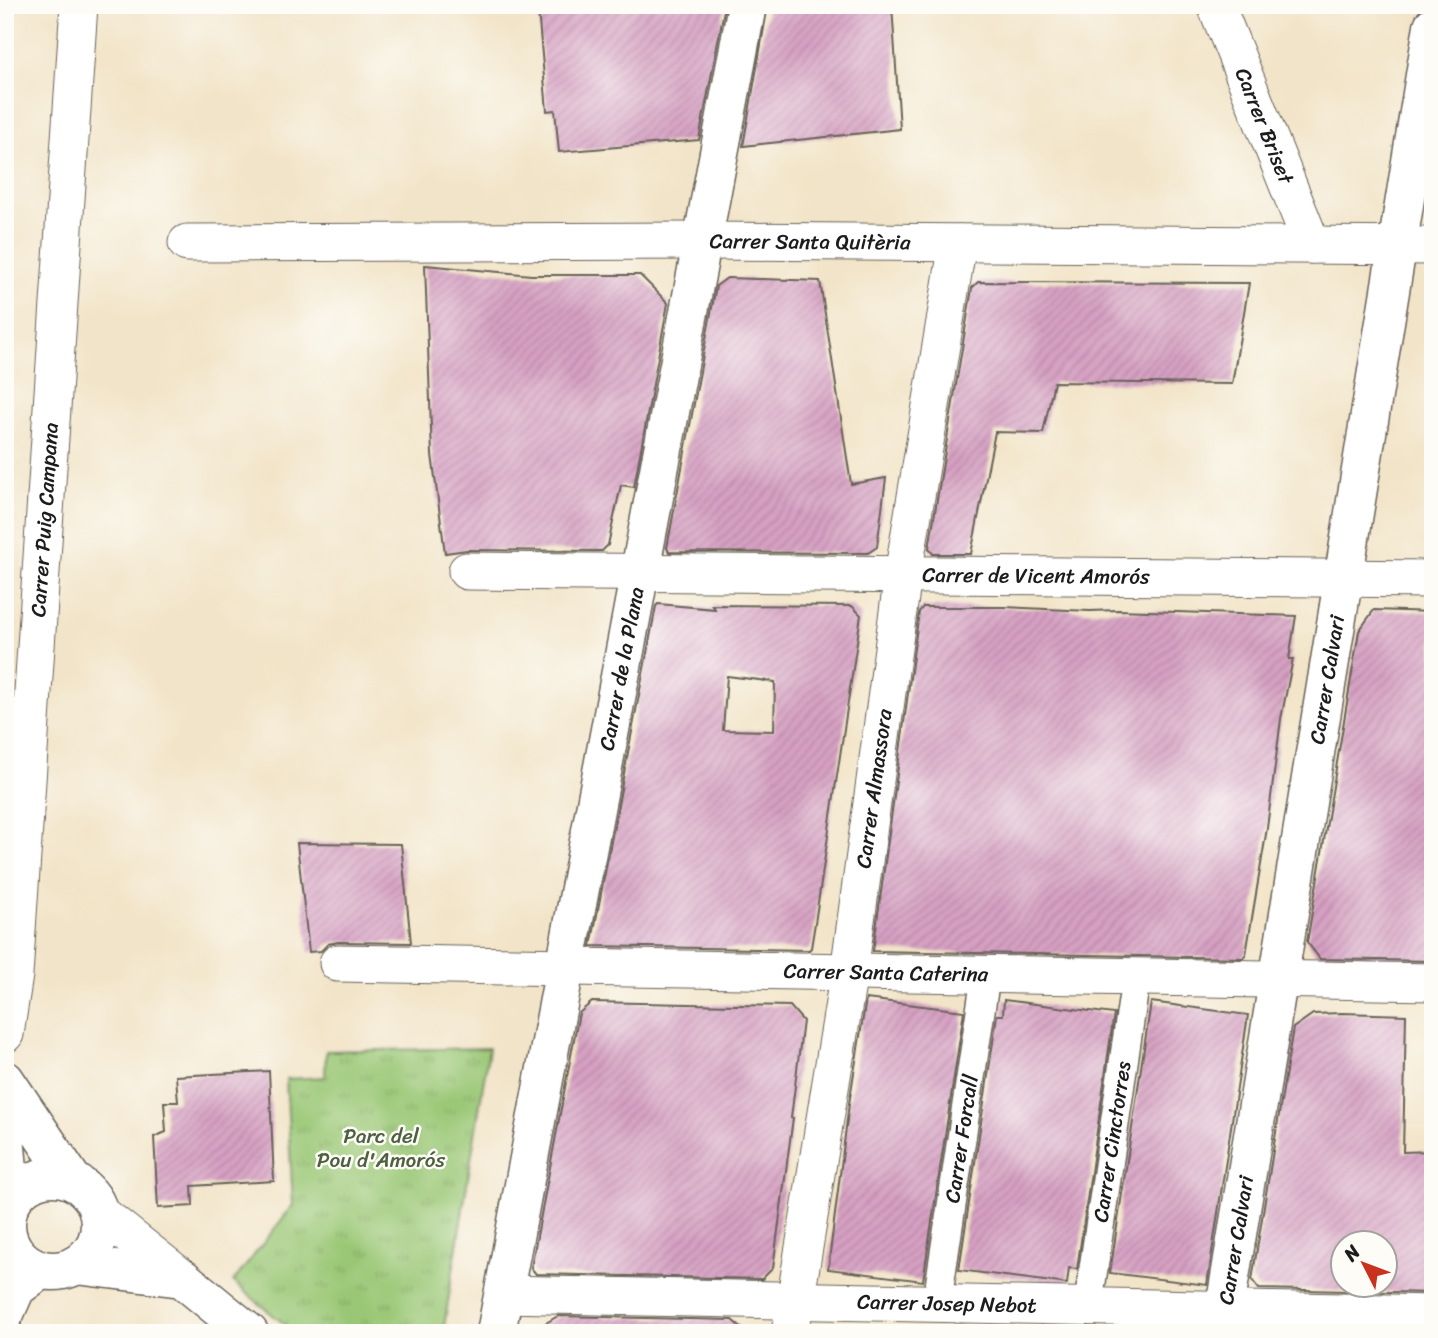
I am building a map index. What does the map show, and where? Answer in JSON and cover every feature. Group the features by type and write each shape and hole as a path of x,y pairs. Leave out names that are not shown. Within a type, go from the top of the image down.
{"main road":[{"name":"Carrer de la Plana","path":"496,1333 747,5"},
{"name":"Carrer Calvari","path":"1223,1321 1395,246 1433,26"},
{"path":"5,1080 73,1181"},
{"path":"5,1136 11,1202"},
{"path":"5,1313 16,1288 58,1268 88,1255 97,1242 99,1212 93,1199 85,1188 59,1177 31,1182 19,1190 6,1215 5,1229 9,1243 27,1264 58,1268 182,1278 249,1333"}],"street":[{"name":"Carrer Puig Campana","path":"5,1034 14,975 79,5"},
{"name":"Carrer Briset","path":"1216,5 1312,245"},
{"name":"Carrer Santa Quitèria","path":"187,243 702,241 1433,246"},
{"name":"Carrer Almassora","path":"792,1316 849,972 904,575 958,243"},
{"name":"Carrer de Vicent Amorós","path":"467,571 1433,579"},
{"name":"Carrer Santa Caterina","path":"338,963 1433,982"},
{"name":"Carrer Forcall","path":"937,1303 986,974"},
{"name":"Carrer Cinctorres","path":"1088,1307 1136,977"},
{"path":"99,1212 182,1278"},
{"name":"Carrer Josep Nebot","path":"503,1294 792,1316 937,1303 1088,1307 1223,1321 1433,1314"}],"green space":[{"name":"Parc del Pou d'Amorós","path":"489,1048 443,1333 295,1333 233,1282 293,1205 286,1079 325,1077 326,1051"}],"building":[{"path":"635,5 725,5 699,140 559,152 555,110 547,111 538,10"},
{"path":"768,5 892,5 900,129 743,146"},
{"path":"425,265 531,275 640,275 668,303 634,487 621,485 608,545 602,551 467,550 445,553 432,455"},
{"path":"727,278 820,281 851,484 886,478 877,547 868,553 669,552 667,548 716,286"},
{"path":"978,282 1249,283 1232,384 1054,382 1043,433 995,432 971,554 933,554 929,548 972,288"},
{"path":"712,605 852,606 861,615 809,950 591,946 656,606 715,609","holes":["727,676 775,682 774,731 723,730"]},
{"path":"923,607 1296,616 1289,659 1293,659 1281,719 1267,828 1246,954 1243,958 873,951 919,612"},
{"path":"1374,610 1433,612 1433,961 1320,959 1307,942 1359,631"},
{"path":"297,843 401,844 411,943 338,942 328,944 321,951 309,952"},
{"path":"866,999 964,1011 923,1281 828,1269 849,1104"},
{"path":"1004,1000 1114,1014 1077,1269 1069,1268 1067,1284 959,1270 997,1015 1003,1015"},
{"path":"592,1002 790,1006 803,1021 773,1268 762,1279 536,1274 531,1268 579,1013"},
{"path":"1151,1002 1248,1015 1207,1285 1110,1273"},
{"path":"1313,1014 1406,1015 1403,1152 1433,1151 1433,1293 1400,1292 1400,1230 1330,1230 1330,1291 1259,1289 1252,1280 1293,1028"},
{"path":"269,1071 274,1181 192,1186 193,1206 158,1208 154,1137 166,1132 164,1102 178,1102 176,1076"},
{"path":"558,1316 732,1320 747,1333 529,1333"}]}
